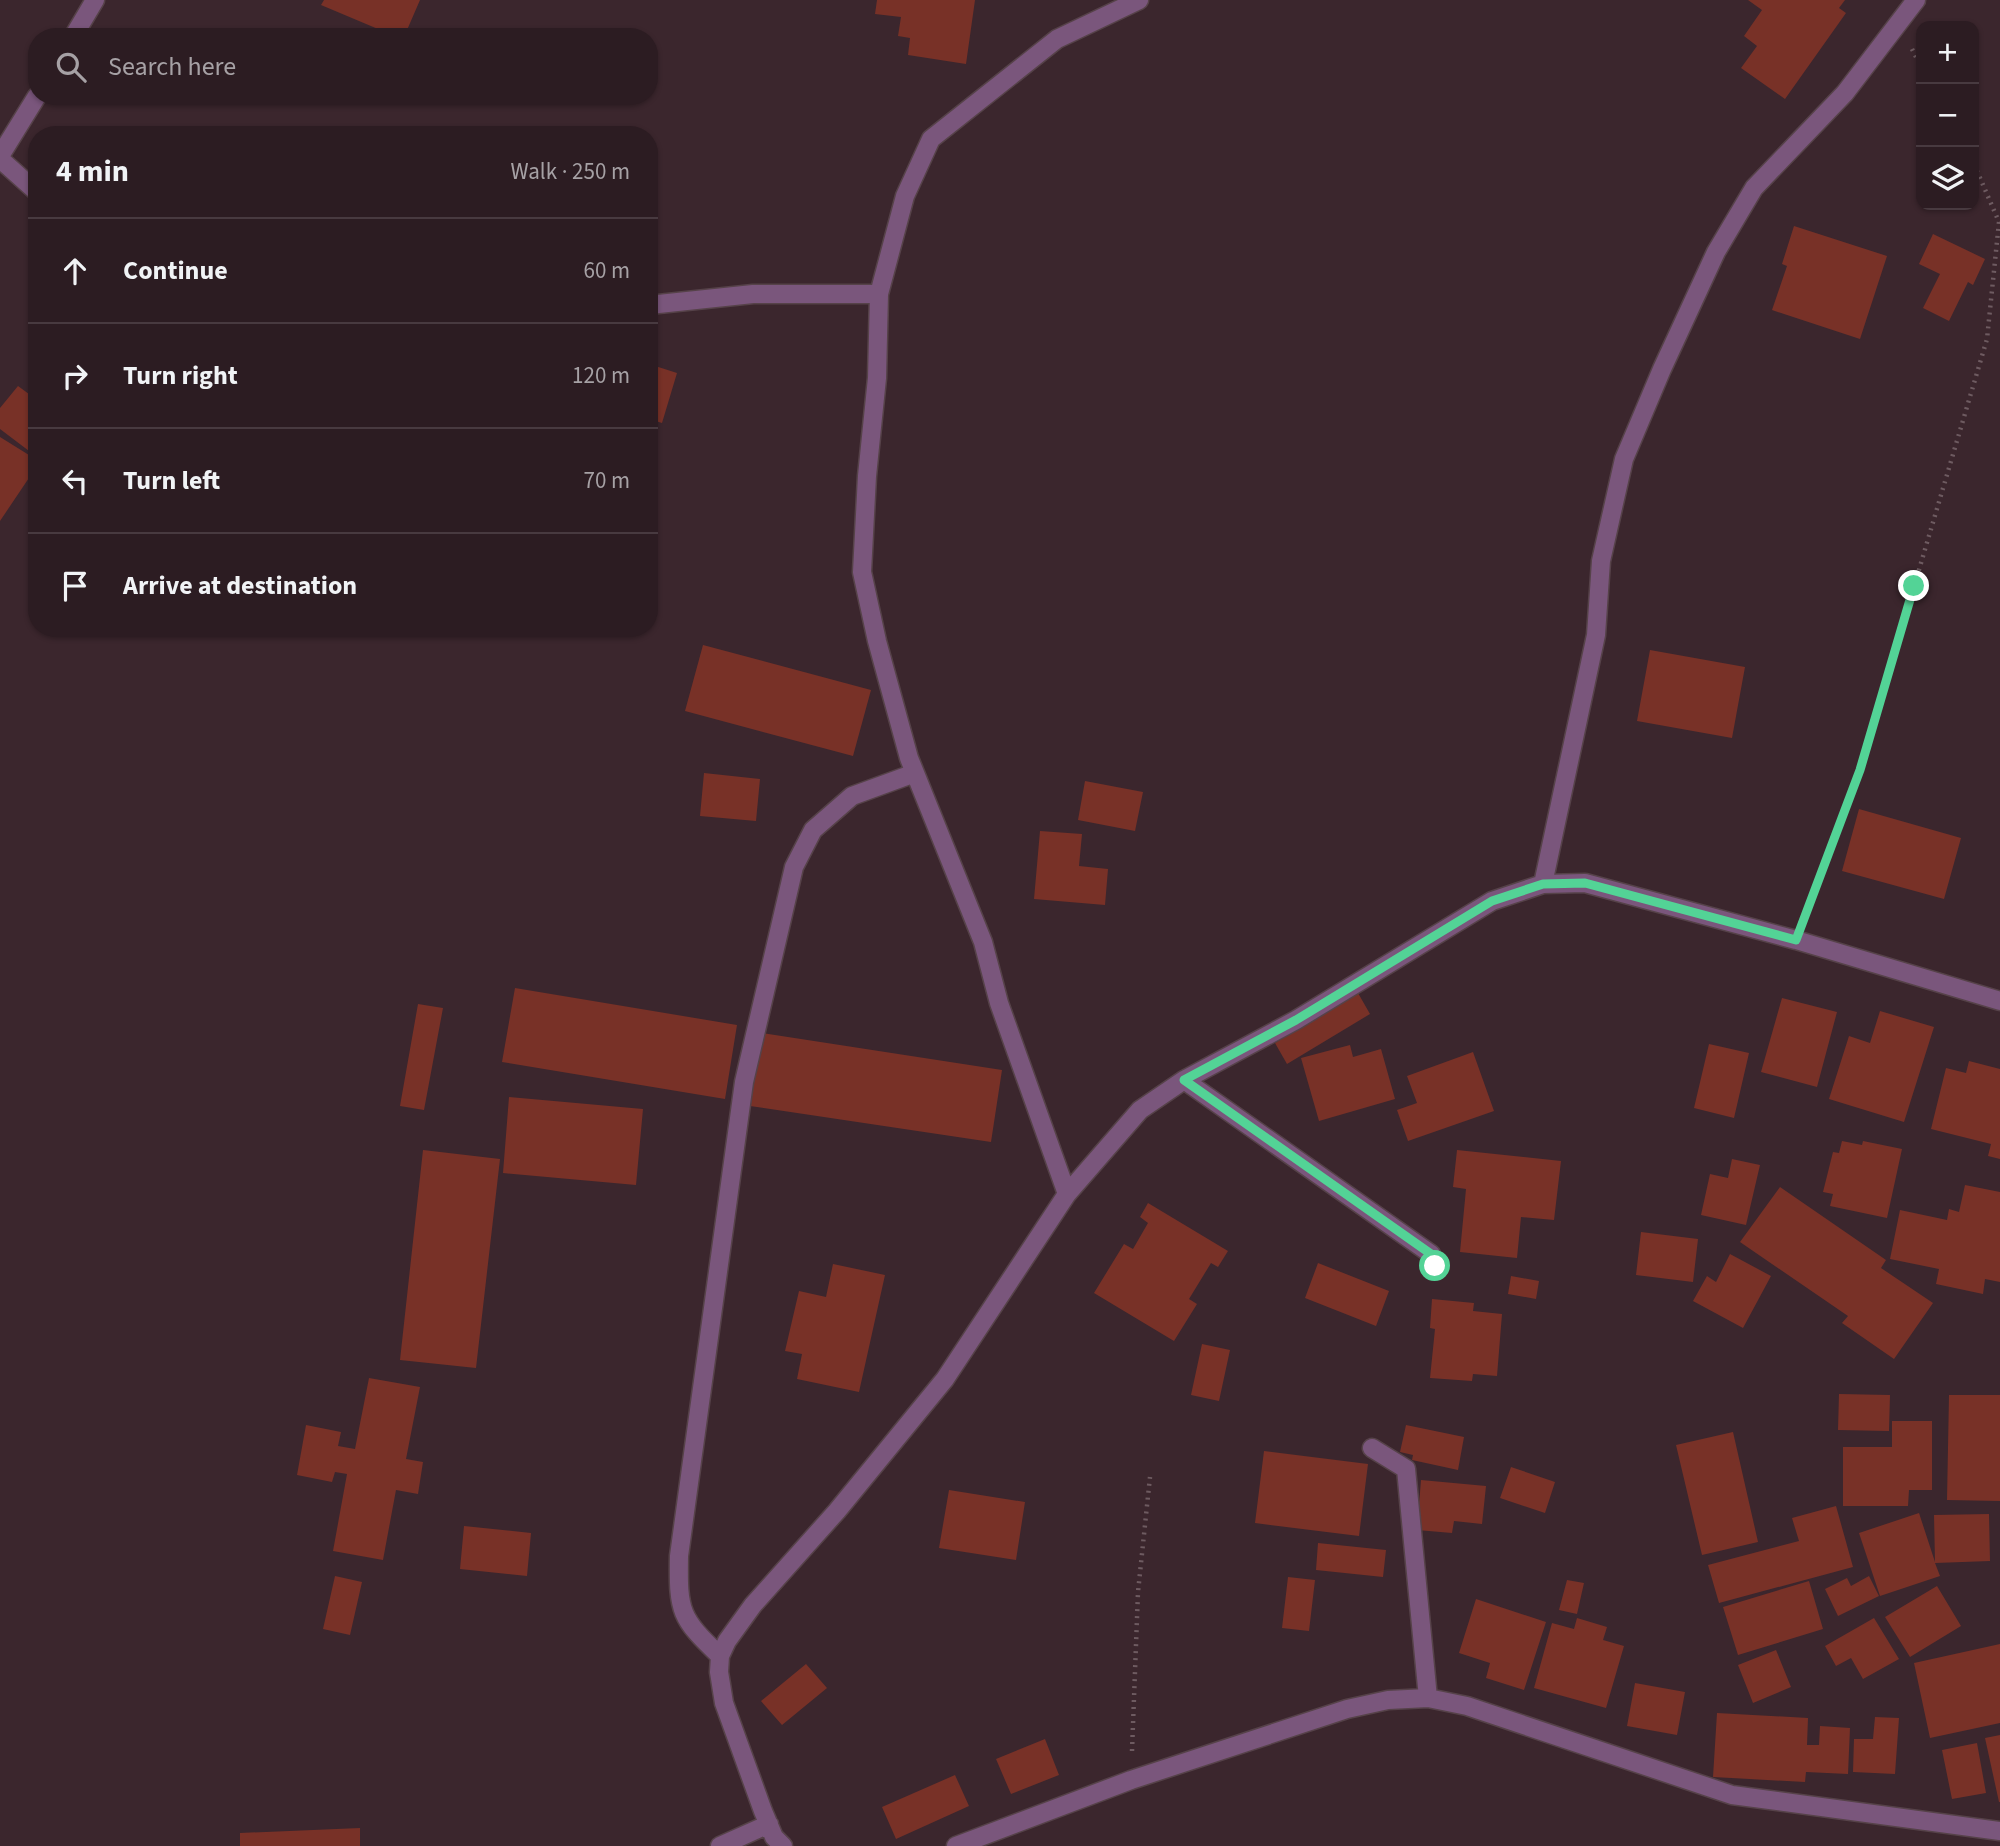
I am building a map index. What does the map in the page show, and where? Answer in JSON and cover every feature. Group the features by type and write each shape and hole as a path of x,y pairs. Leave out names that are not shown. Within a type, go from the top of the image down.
{"street":[{"path":"78,28 95,0"},
{"path":"1067,1194 999,1003 983,942 915,773 877,641 862,572 877,378 879,294 905,197 931,139 1057,39 1139,0"},
{"path":"1543,884 1596,635 1601,561 1624,459 1716,251 1754,188 1845,93 1916,0"},
{"path":"28,184 0,158 32,105"},
{"path":"658,303 753,294 879,294"},
{"path":"720,1656 690,1628 678,1597 679,1556 744,1082 794,867 813,830 852,796 915,773"},
{"path":"783,1846 769,1824 724,1703 720,1656 727,1641 753,1605 837,1511 945,1379 1067,1194 1140,1110 1184,1080 1296,1020 1492,901 1543,884 1585,883 1796,940 2000,1001"},
{"path":"1184,1080 1431,1254 1435,1266"},
{"path":"1372,1448 1406,1469 1427,1698"},
{"path":"956,1846 1131,1780 1347,1709 1388,1700 1427,1698 1467,1706 1732,1796 2000,1831"},
{"path":"720,1846 769,1824"}],"path":[{"path":"1796,940 1860,770 1987,339 1999,222 1979,176"},
{"path":"1131,1780 1138,1592 1150,1477"}],"building":[{"path":"324,0 420,0 408,28 376,28 321,5"},
{"path":"877,0 975,0 966,64 908,55 910,38 898,36 901,17 875,14"},
{"path":"1748,0 1845,0 1839,8 1846,13 1785,99 1741,68 1757,46 1744,36 1762,10"},
{"path":"1794,226 1887,256 1860,339 1772,310 1787,266 1782,264"},
{"path":"1933,234 1985,259 1973,285 1968,282 1949,321 1923,308 1940,274 1919,264"},
{"path":"658,367 677,373 662,423 658,422"},
{"path":"18,386 28,393 28,450 0,429 0,408"},
{"path":"0,437 28,454 28,479 0,521"},
{"path":"703,645 871,690 853,756 685,711"},
{"path":"1650,650 1745,667 1732,738 1637,721"},
{"path":"704,773 760,779 756,821 700,816"},
{"path":"1085,781 1143,792 1135,831 1078,820"},
{"path":"1859,809 1961,838 1944,899 1842,871"},
{"path":"1040,831 1082,834 1079,866 1108,869 1105,905 1034,899"},
{"path":"515,988 737,1025 725,1099 502,1062"},
{"path":"1358,993 1370,1014 1287,1064 1275,1043"},
{"path":"1782,998 1837,1012 1817,1087 1761,1072"},
{"path":"418,1004 443,1008 424,1110 400,1106"},
{"path":"1880,1011 1934,1027 1904,1122 1829,1099 1849,1036 1870,1043"},
{"path":"762,1033 1002,1070 991,1142 750,1106"},
{"path":"1709,1044 1749,1053 1734,1118 1694,1108"},
{"path":"1350,1045 1353,1057 1381,1049 1395,1099 1319,1121 1301,1058"},
{"path":"1473,1052 1494,1111 1408,1141 1397,1110 1417,1103 1407,1076"},
{"path":"1969,1061 2000,1069 2000,1159 1988,1156 1991,1144 1931,1129 1946,1068 1966,1073"},
{"path":"509,1097 643,1109 636,1185 503,1173"},
{"path":"1842,1141 1862,1145 1863,1141 1902,1149 1887,1218 1830,1206 1833,1194 1823,1192 1833,1152 1839,1153"},
{"path":"423,1150 500,1159 476,1368 400,1360"},
{"path":"1457,1150 1561,1161 1554,1220 1521,1217 1517,1258 1460,1252 1466,1189 1453,1187"},
{"path":"1732,1159 1760,1165 1746,1225 1701,1215 1710,1174 1728,1178"},
{"path":"1965,1185 2000,1192 2000,1282 1985,1279 1983,1294 1936,1284 1939,1269 1890,1259 1900,1210 1947,1220 1949,1209 1959,1212"},
{"path":"1780,1187 1886,1260 1881,1268 1933,1303 1894,1359 1842,1323 1848,1316 1740,1242"},
{"path":"1148,1203 1228,1251 1218,1267 1211,1263 1189,1299 1197,1304 1174,1341 1094,1293 1124,1244 1133,1249 1148,1223 1140,1217"},
{"path":"1641,1232 1698,1239 1693,1282 1636,1275"},
{"path":"1730,1254 1771,1276 1743,1328 1693,1301 1707,1276 1716,1282"},
{"path":"1318,1263 1389,1291 1376,1326 1305,1298"},
{"path":"833,1264 885,1275 859,1392 797,1379 802,1354 785,1351 799,1291 826,1297"},
{"path":"1511,1276 1539,1281 1536,1299 1508,1294"},
{"path":"1432,1299 1474,1303 1473,1311 1502,1314 1497,1376 1473,1374 1472,1381 1430,1378 1435,1329 1430,1328"},
{"path":"1202,1344 1230,1350 1219,1401 1191,1395"},
{"path":"369,1378 420,1387 406,1459 423,1462 418,1494 396,1490 383,1560 333,1551 347,1474 335,1472 332,1482 297,1475 306,1425 341,1432 338,1446 355,1449"},
{"path":"1839,1394 1890,1395 1889,1431 1838,1430"},
{"path":"1949,1395 2000,1395 2000,1501 1947,1500"},
{"path":"1892,1421 1932,1421 1932,1490 1909,1490 1908,1506 1843,1506 1843,1447 1892,1447"},
{"path":"1406,1425 1464,1437 1458,1470 1412,1460 1413,1455 1400,1452"},
{"path":"1733,1432 1758,1542 1702,1555 1676,1445"},
{"path":"1264,1451 1368,1464 1359,1536 1255,1523"},
{"path":"1511,1467 1555,1482 1545,1513 1500,1498"},
{"path":"1421,1480 1486,1486 1482,1524 1454,1521 1452,1533 1417,1530"},
{"path":"949,1490 1025,1502 1016,1560 939,1548"},
{"path":"1836,1506 1853,1567 1719,1603 1708,1565 1799,1541 1792,1518"},
{"path":"1919,1513 1935,1562 1934,1515 1989,1514 1990,1561 1935,1563 1940,1576 1880,1596 1859,1533"},
{"path":"464,1526 531,1533 527,1576 460,1569"},
{"path":"1318,1543 1386,1550 1383,1577 1316,1570"},
{"path":"335,1576 362,1582 350,1635 323,1629"},
{"path":"1869,1576 1879,1596 1838,1616 1825,1589 1847,1578 1851,1586"},
{"path":"1288,1577 1315,1580 1309,1631 1282,1628"},
{"path":"1567,1580 1584,1583 1577,1614 1559,1610"},
{"path":"1809,1581 1823,1629 1738,1655 1723,1607"},
{"path":"1937,1586 1961,1626 1910,1657 1885,1617"},
{"path":"1476,1599 1546,1622 1524,1690 1486,1678 1490,1663 1459,1653"},
{"path":"1577,1618 1607,1627 1603,1640 1624,1646 1606,1708 1534,1688 1552,1623 1574,1629"},
{"path":"1874,1618 1899,1659 1863,1679 1851,1658 1836,1666 1825,1646"},
{"path":"2000,1644 2000,1723 1930,1738 1914,1663"},
{"path":"1776,1650 1791,1687 1753,1703 1738,1665"},
{"path":"806,1664 827,1688 782,1725 761,1701"},
{"path":"1635,1683 1685,1692 1677,1735 1627,1726"},
{"path":"1717,1713 1808,1718 1807,1745 1819,1745 1820,1726 1850,1728 1848,1774 1806,1772 1805,1782 1713,1777"},
{"path":"1875,1717 1899,1718 1895,1774 1853,1772 1854,1739 1873,1739"},
{"path":"2000,1735 2000,1802 1999,1802 1985,1738"},
{"path":"1045,1739 1059,1775 1011,1794 996,1759"},
{"path":"1977,1743 1986,1793 1952,1799 1942,1750"},
{"path":"955,1775 969,1806 896,1839 882,1807"},
{"path":"360,1828 360,1846 240,1846 240,1833"}],"route":[{"path":"1435,1266 1431,1254 1184,1080 1296,1020 1492,901 1543,884 1585,883 1796,940 1860,770 1914,586"}]}
